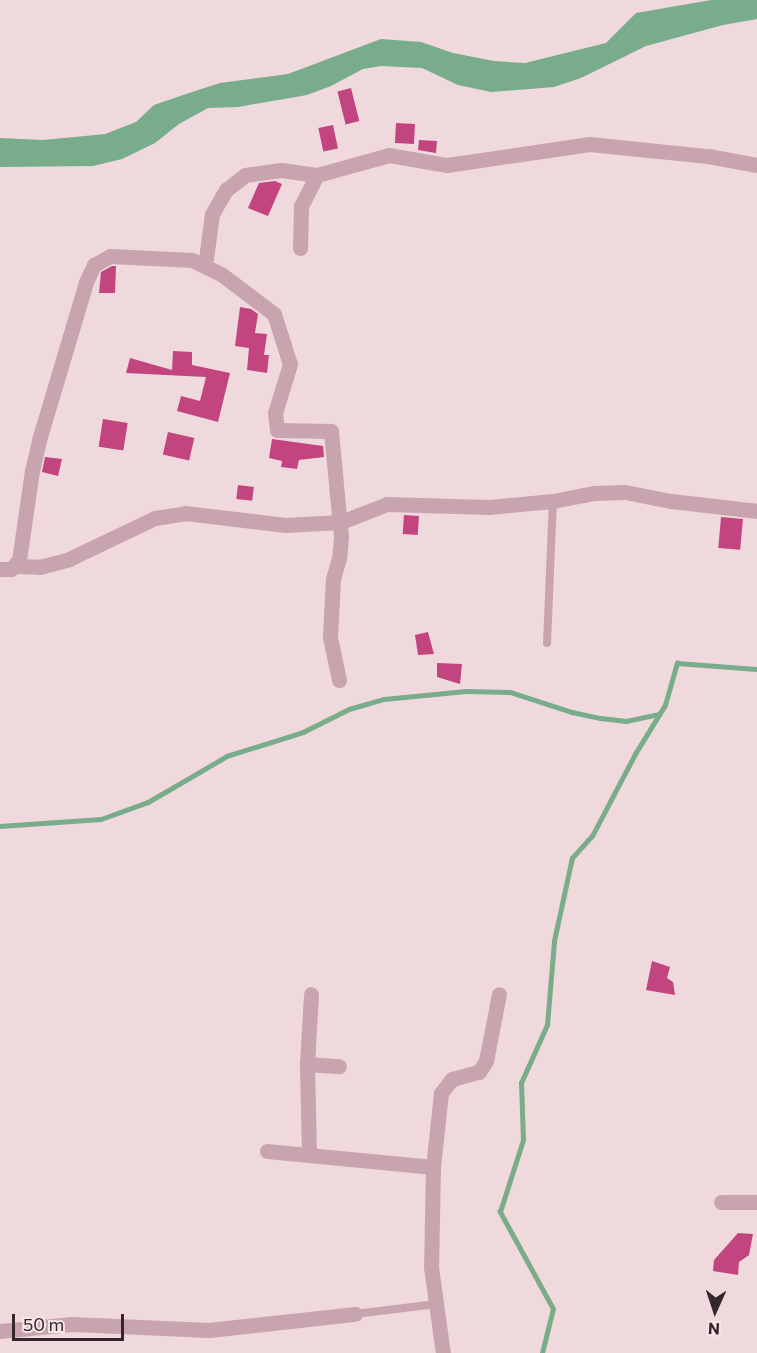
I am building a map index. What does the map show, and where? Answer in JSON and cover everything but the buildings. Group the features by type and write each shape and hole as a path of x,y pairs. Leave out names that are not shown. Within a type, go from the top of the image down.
{"street":[{"path":"205,266 212,214 226,190 245,176 281,170 317,175 389,155 447,165 589,144 708,156 757,165"},
{"path":"300,248 301,206 317,175"},
{"path":"16,566 39,440 86,282 94,265 110,256 192,260 221,274 274,314 290,364 275,413 277,430 332,431 341,522 339,558 333,579 330,608 330,638 339,680"},
{"path":"0,568 40,567 69,559 155,518 185,513 285,525 341,522 387,504 489,507 553,501 594,493 625,492 671,501 757,511"},
{"path":"309,1154 307,1064 311,994"},
{"path":"443,1353 430,1267 433,1167 441,1093 452,1079 479,1072 486,1060 499,994"},
{"path":"307,1064 339,1066"},
{"path":"267,1151 433,1167"},
{"path":"721,1202 757,1202"},
{"path":"0,1330 72,1324 209,1330 355,1314"}],"lane":[{"path":"547,643 553,501"},
{"path":"355,1314 436,1304"}],"shaded area":[{"path":"711,0 757,0 757,19 723,25 646,46 581,78 554,87 491,92 458,85 422,68 381,66 363,69 331,86 307,95 238,107 208,108 179,124 155,143 122,159 93,166 0,167 0,138 43,140 105,134 136,122 154,105 220,83 288,74 381,39 421,42 453,53 494,61 525,63 606,43 636,13"}],"waterway":[{"path":"542,1353 553,1309 500,1212 523,1140 521,1083 547,1025 554,941 572,858 592,836 635,754 665,705 677,663 757,669"},
{"path":"0,826 101,819 148,802 227,756 303,732 349,709 384,699 466,691 510,692 572,712 601,718 626,721 659,714"}]}
